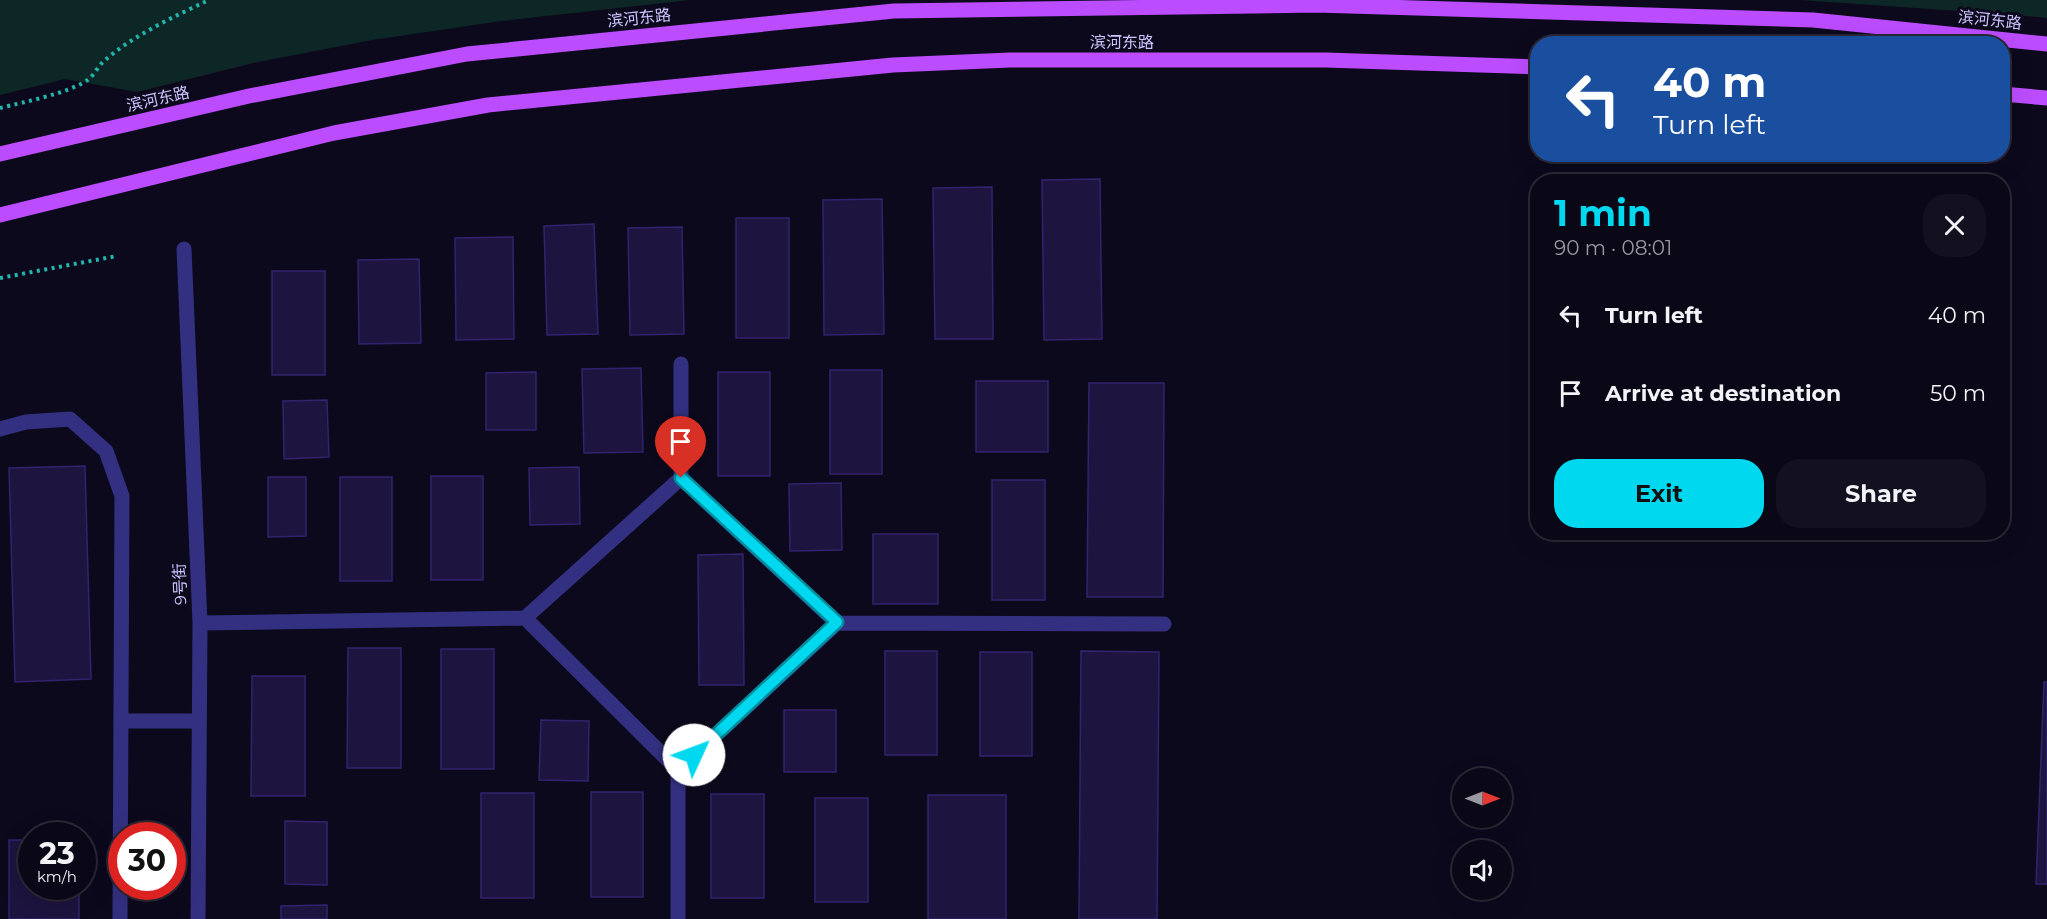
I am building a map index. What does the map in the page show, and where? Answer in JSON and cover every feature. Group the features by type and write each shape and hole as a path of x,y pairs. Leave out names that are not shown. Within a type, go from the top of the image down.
{"main road":[{"name":"滨河东路","path":"0,154 249,96 467,54 894,11 1352,6 1813,20 1969,36"},
{"name":"滨河东路","path":"2010,40 2047,44"},
{"name":"滨河东路","path":"0,215 334,133 488,105 893,65 1010,60 1326,60 1530,67"},
{"path":"2010,95 2047,98"}],"street":[{"name":"9号街","path":"184,249 200,622 198,919"},
{"path":"681,364 681,478 837,622 1164,624"},
{"path":"0,429 26,422 70,420 106,451 123,496 120,919"},
{"path":"200,622 525,618 681,478"},
{"path":"525,618 678,770 678,919"},
{"path":"678,770 837,622"},
{"path":"121,721 199,721"}],"path":[{"path":"0,108 70,88 89,78 104,61 127,45 174,17 209,0"},
{"path":"0,278 117,256"}],"green space":[{"path":"0,0 690,0 501,21 372,40 253,63 137,92 65,79 0,95"},
{"path":"1800,0 2047,0 2047,18 2017,15"}],"building":[{"path":"1100,179 1102,339 1044,340 1042,180"},
{"path":"992,187 993,339 935,339 933,188"},
{"path":"882,199 884,334 824,335 823,200"},
{"path":"736,218 789,218 789,338 736,338"},
{"path":"594,224 598,334 547,335 544,226"},
{"path":"682,227 684,334 630,335 628,228"},
{"path":"513,237 514,339 456,340 455,238"},
{"path":"419,259 421,343 359,344 358,260"},
{"path":"272,271 325,271 325,375 272,375"},
{"path":"641,368 643,452 584,453 582,369"},
{"path":"830,370 882,370 882,474 830,474"},
{"path":"536,372 536,430 486,430 486,373"},
{"path":"718,372 770,372 770,476 718,476"},
{"path":"976,381 1048,381 1048,452 976,452"},
{"path":"1089,383 1164,383 1163,597 1087,597"},
{"path":"327,400 329,457 284,459 283,401"},
{"path":"85,466 91,679 15,682 9,468"},
{"path":"579,467 580,524 530,525 529,468"},
{"path":"431,476 483,476 483,580 431,580"},
{"path":"268,477 306,477 306,536 268,537"},
{"path":"340,477 392,477 392,581 340,581"},
{"path":"992,480 1045,480 1045,600 992,600"},
{"path":"841,483 842,550 790,551 789,484"},
{"path":"873,534 938,534 938,604 873,604"},
{"path":"743,554 744,685 699,685 698,555"},
{"path":"348,648 401,648 401,768 347,768"},
{"path":"441,649 494,649 494,769 441,769"},
{"path":"885,651 937,651 937,755 885,755"},
{"path":"1081,651 1159,652 1157,919 1079,919"},
{"path":"980,652 1032,652 1032,756 980,756"},
{"path":"252,676 305,676 305,796 251,796"},
{"path":"2044,682 2047,682 2047,884 2036,884"},
{"path":"784,710 836,710 836,772 784,772"},
{"path":"541,720 589,721 588,781 539,780"},
{"path":"591,792 643,792 643,897 591,897"},
{"path":"481,793 534,793 534,898 481,898"},
{"path":"711,794 764,794 764,898 711,898"},
{"path":"928,795 1006,795 1006,919 928,919"},
{"path":"815,798 868,798 868,902 815,902"},
{"path":"285,821 327,822 327,885 285,884"},
{"path":"9,840 18,840 18,900 79,900 79,919 9,919"},
{"path":"327,905 327,919 281,919 281,906"}],"route":[{"path":"681,478 837,622 694,755"}]}
